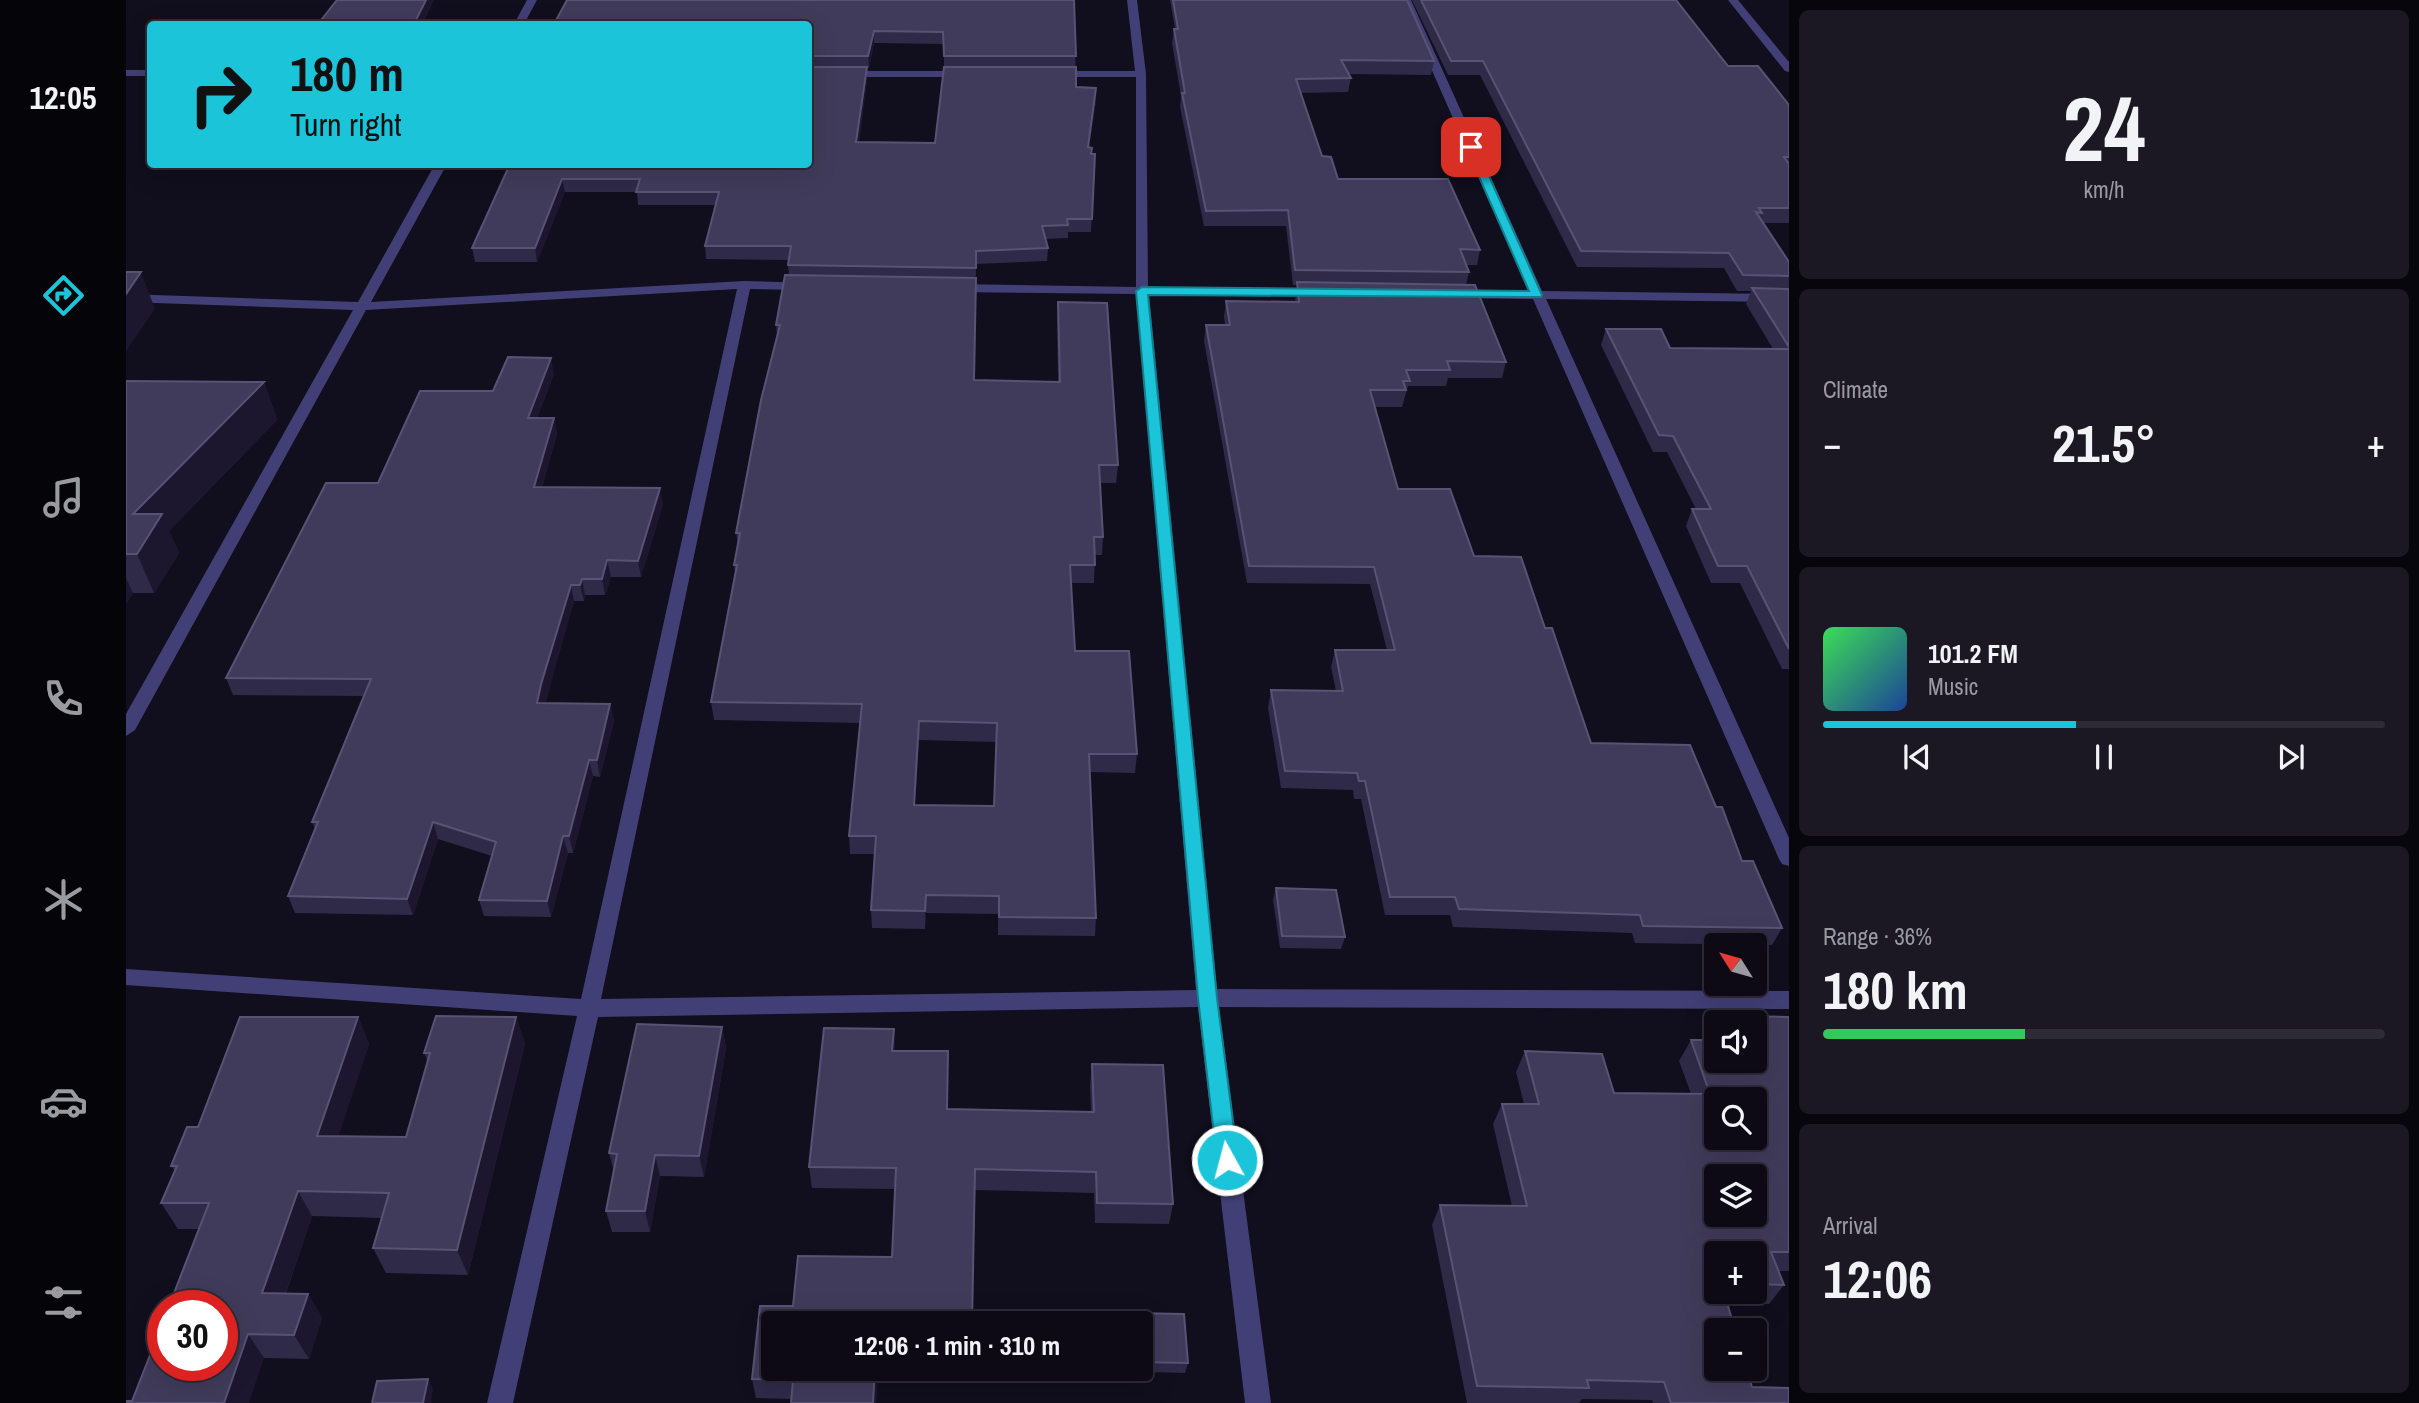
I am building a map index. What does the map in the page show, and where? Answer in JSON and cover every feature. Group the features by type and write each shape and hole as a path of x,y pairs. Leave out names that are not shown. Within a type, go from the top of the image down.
{"street":[{"path":"521,21 532,0"},
{"path":"1132,0 1141,74 1142,291 1207,998 1258,1403"},
{"path":"1406,0 1789,859"},
{"path":"1733,0 1789,69"},
{"path":"126,73 147,73"},
{"path":"812,74 975,74"},
{"path":"1044,74 1141,74"},
{"path":"126,730 439,168"},
{"path":"500,1403 589,1008 744,285"},
{"path":"126,298 363,306 744,285 813,286"},
{"path":"936,288 1332,293"},
{"path":"1441,294 1789,299"},
{"path":"126,976 589,1008 1207,998 1789,1000"}],"building":[{"path":"337,0 426,0 416,21 320,21"},
{"path":"567,0 1074,0 1076,56 944,56 943,32 874,31 868,56 812,56 812,21 556,21"},
{"path":"1173,0 1407,0 1434,61 1341,60 1351,78 1296,79 1322,156 1331,157 1338,179 1448,179 1480,250 1460,249 1469,272 1295,270 1288,210 1206,211 1182,93 1185,93 1174,29 1178,29"},
{"path":"1421,0 1676,0 1728,66 1758,66 1789,105 1789,157 1784,157 1789,164 1789,208 1759,208 1762,213 1756,212 1789,262 1789,276 1743,275 1729,253 1581,251 1483,61 1451,61"},
{"path":"812,67 867,67 856,142 935,143 944,67 1076,67 1076,87 1096,88 1088,147 1092,148 1091,154 1095,154 1092,219 1067,219 1068,225 1042,226 1048,248 976,251 976,268 788,265 791,246 705,246 719,192 636,192 640,179 562,179 535,248 472,248 508,168 812,168"},
{"path":"126,272 141,272 126,294"},
{"path":"785,275 976,278 974,380 1060,382 1058,302 1107,303 1118,465 1099,465 1103,537 1094,537 1095,565 1070,565 1075,651 1129,651 1137,754 1089,754 1096,918 999,917 999,896 926,895 925,911 871,910 876,836 849,836 862,704 711,702 737,565 734,565 740,533 736,533 761,400 780,325 776,325","holes":["919,721 997,723 994,806 914,805"]},
{"path":"1297,282 1475,285 1506,362 1447,361 1450,370 1406,370 1410,381 1403,381 1406,390 1370,390 1398,489 1450,489 1474,556 1521,557 1545,628 1552,628 1591,743 1690,745 1716,807 1722,807 1742,861 1753,861 1782,928 1643,926 1640,915 1459,909 1455,897 1390,897 1365,781 1359,781 1357,773 1285,771 1271,690 1343,691 1335,650 1395,650 1374,567 1249,566 1206,325 1230,325 1226,301 1299,302"},
{"path":"1752,288 1789,289 1789,347"},
{"path":"1606,329 1661,329 1670,348 1789,349 1789,649 1747,566 1718,566 1692,509 1711,509 1673,436 1659,435"},
{"path":"508,357 551,358 528,418 554,418 534,487 660,488 638,561 607,560 602,579 582,579 580,585 571,585 541,684 537,703 610,704 597,760 589,760 569,836 563,836 547,901 479,900 496,842 433,822 407,899 288,896 318,822 312,822 371,679 226,678 326,483 378,483 420,391 493,391"},
{"path":"126,381 264,382 133,514 162,514 137,554 126,554"},
{"path":"1276,888 1336,890 1345,937 1282,936"},
{"path":"436,1016 516,1017 457,1250 373,1248 389,1193 298,1191 262,1293 308,1294 294,1335 248,1334 238,1363 238,1290 175,1290 209,1203 161,1203 177,1166 171,1166 187,1127 198,1127 240,1017 358,1017 317,1136 406,1137 430,1053 424,1053"},
{"path":"1767,1017 1789,1017 1789,1252 1771,1252 1784,1285 1767,1284 1767,1241 1704,1241 1704,1304 1727,1304 1732,1318 1704,1318 1704,1381 1750,1381 1752,1387 1789,1388 1789,1403 1671,1403 1664,1382 1587,1380 1589,1388 1477,1386 1440,1205 1527,1206 1502,1104 1539,1104 1525,1051 1602,1054 1614,1093 1704,1094 1704,1150 1767,1150 1767,1087 1708,1087 1691,1040 1704,1040 1704,1073 1767,1073"},
{"path":"637,1024 722,1027 699,1156 655,1155 645,1211 606,1211 617,1154 609,1153"},
{"path":"824,1028 894,1029 892,1051 948,1051 947,1109 1094,1112 1092,1064 1163,1065 1173,1204 1097,1203 1096,1172 975,1169 972,1311 761,1311 761,1379 752,1379 760,1306 793,1306 798,1256 892,1257 896,1168 809,1167"},
{"path":"1153,1313 1184,1314 1188,1363 1153,1362"},
{"path":"147,1363 147,1381 232,1381 224,1403 126,1403 132,1401"},
{"path":"428,1379 423,1403 372,1403 377,1381"},
{"path":"793,1381 874,1381 873,1403 791,1403"}],"route":[{"path":"1227,1160 1207,998 1142,291 1536,295 1471,147"}]}
